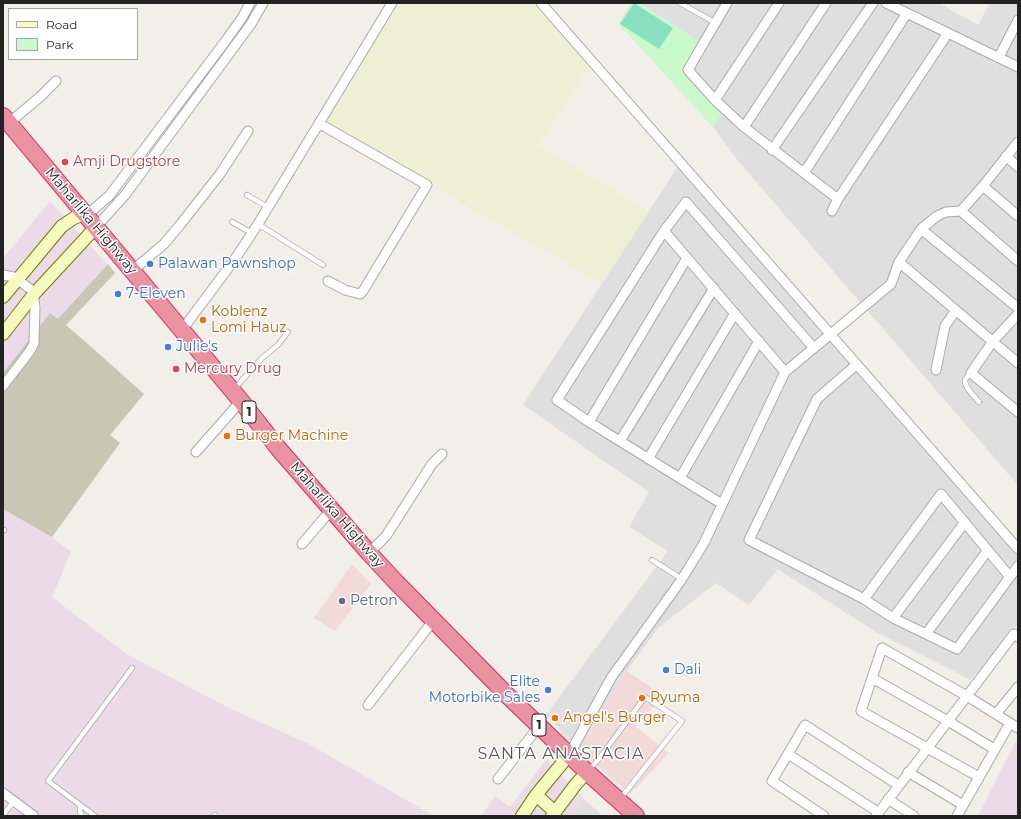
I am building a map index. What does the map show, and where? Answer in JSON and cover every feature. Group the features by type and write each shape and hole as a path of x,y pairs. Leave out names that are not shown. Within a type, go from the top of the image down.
{"highway":[{"name":"Maharlika Highway","path":"6,119 237,396 278,448 369,553 433,621 539,726 636,816"}],"street":[{"path":"3,297 62,226 74,218 94,209 108,196 227,39 242,18 250,3"},
{"path":"3,334 34,294 125,194 251,24 263,3"},
{"path":"182,330 258,224 392,3"},
{"path":"541,3 1018,549"},
{"path":"727,3 714,22 688,70 715,100 744,127 772,150 838,199"},
{"path":"715,100 779,3"},
{"path":"744,127 826,3"},
{"path":"772,150 873,3"},
{"path":"886,3 1018,67"},
{"path":"804,173 907,13"},
{"path":"999,57 1018,20"},
{"path":"832,211 838,199 948,33"},
{"path":"6,119 41,96 56,81"},
{"path":"320,124 427,185 360,294 345,290 328,281"},
{"path":"132,271 164,244 180,225 220,174 248,131"},
{"path":"522,816 536,795 569,755 611,678 682,579 704,543 785,372 813,347 891,284 898,262 921,229 937,216 946,212 961,211 1018,142"},
{"path":"1006,156 1018,167"},
{"path":"983,186 1018,216"},
{"path":"722,504 589,422 557,400 664,231 686,202 813,347"},
{"path":"961,211 1018,261"},
{"path":"921,229 1018,308"},
{"path":"664,231 785,372"},
{"path":"589,422 687,258"},
{"path":"898,262 1018,363"},
{"path":"3,275 9,275 31,288 34,294 35,322 34,343 30,351 3,386"},
{"path":"620,441 714,288"},
{"path":"936,370 945,326 956,310"},
{"path":"648,459 735,313"},
{"path":"1018,314 993,341 971,372 1018,412"},
{"path":"680,478 759,341"},
{"path":"856,365 817,399 749,540 864,599 893,618 957,649 1018,566"},
{"path":"196,452 237,396"},
{"path":"369,553 386,536 432,464 442,454"},
{"path":"864,599 941,494 1010,577"},
{"path":"302,544 331,510"},
{"path":"893,618 965,522"},
{"path":"926,634 988,550"},
{"path":"368,705 433,621"},
{"path":"788,754 877,814 1014,634 1018,637"},
{"path":"957,816 963,805 979,777 994,750 1014,725 882,648 861,711 979,777"},
{"path":"872,678 948,721 994,750"},
{"path":"996,714 1018,687"},
{"path":"498,779 539,726"},
{"path":"824,816 772,781 805,726 898,785"},
{"path":"536,795 554,814 576,784 587,772"},
{"path":"908,772 963,805"},
{"path":"3,793 34,816"},
{"path":"888,799 914,816"}],"lane":[{"path":"680,3 714,22"},
{"path":"247,195 268,208"},
{"path":"232,222 252,233"},
{"path":"258,224 323,265"},
{"path":"237,396 252,368 278,344 288,332"},
{"path":"971,372 965,379 965,382 968,389 979,402"},
{"path":"652,560 682,579"},
{"path":"95,816 48,781 132,668"},
{"path":"587,772 598,760 645,697 682,721 619,800"},
{"path":"3,815 14,801"},
{"path":"80,805 80,812 82,816"}],"shaded area":[{"path":"396,3 536,3 590,65 539,146 649,211 602,284 322,123"},
{"path":"630,3 939,3 978,25 990,3 1018,3 1018,485 739,162 713,127 619,24"},
{"path":"679,165 1018,554 1018,624 971,680 874,631 778,569 749,605 716,583 658,628 627,671 593,723 581,752 546,715 668,551 629,527 649,492 523,405"},
{"path":"50,201 115,273 66,325 144,394 110,435 120,443 52,537 71,552 52,597 128,655 229,708 307,743 434,816 3,816 3,255 5,256"},
{"path":"108,264 115,273 66,325 144,394 110,435 120,443 52,537 3,509 3,373 50,313 58,319"},
{"name":"Petron","path":"352,564 371,584 335,631 314,618"},
{"path":"627,671 664,696 635,726 669,753 630,794 581,752 593,723"},
{"path":"562,717 576,721 568,733 558,723"},
{"path":"1016,741 1018,743 1018,816 978,816"},
{"path":"547,759 583,798 571,816 481,816 495,796 510,807"},
{"path":"583,798 603,816 571,816"}],"green space":[{"path":"631,3 639,3 699,41 683,72 722,115 713,127 619,24"},
{"path":"634,3 673,28 659,49 620,24"}],"place":[{"name":"Amji Drugstore","path":"65,162"},
{"name":"Palawan Pawnshop","path":"150,264"},
{"name":"7-Eleven","path":"118,294"},
{"name":"Koblenz Lomi Hauz","path":"203,320"},
{"name":"Julie's","path":"168,347"},
{"name":"Mercury Drug","path":"176,369"},
{"name":"Burger Machine","path":"227,436"},
{"name":"Petron","path":"342,601"},
{"name":"Dali","path":"666,670"},
{"name":"Elite Motorbike Sales","path":"548,690"},
{"name":"Ryuma","path":"642,698"},
{"name":"Angel's Burger","path":"555,718"}],"district":[{"name":"SANTA ANASTACIA","path":"561,754"}]}
